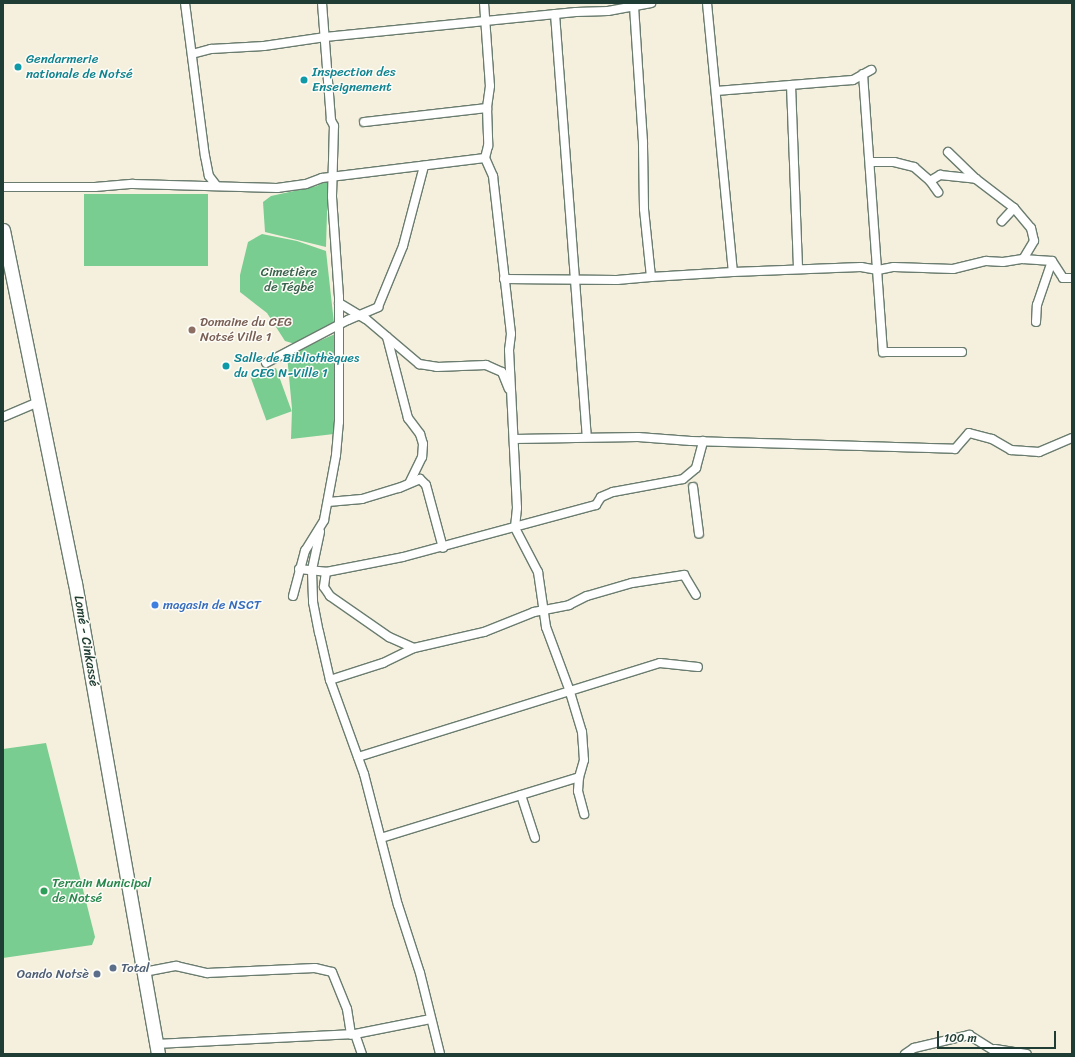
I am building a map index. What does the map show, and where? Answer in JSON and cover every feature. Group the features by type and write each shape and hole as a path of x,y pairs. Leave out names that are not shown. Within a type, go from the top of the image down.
{"highway":[{"name":"Lomé - Cinkassé","path":"3,230 75,583 157,1049"}],"street":[{"path":"185,3 209,176 216,185"},
{"path":"322,3 334,126 332,176 339,303 338,422 328,502 315,548 312,571 313,602 330,680 358,757 440,1054"},
{"path":"484,3 490,86 487,108 488,146 485,158 492,176 511,334 515,528 538,572 546,627 570,689 584,748 584,760 579,777 578,791 584,814"},
{"path":"192,54 211,49 264,46 325,37 555,14 608,11 651,3"},
{"path":"706,3 716,91 722,182 733,272"},
{"path":"634,7 643,142 644,209 651,277"},
{"path":"555,14 587,437"},
{"path":"716,91 853,80 872,70"},
{"path":"863,74 871,162 883,352 962,352"},
{"path":"791,85 798,269"},
{"path":"364,122 487,108"},
{"path":"948,152 976,179 1014,208 1031,228 1034,240 1023,259"},
{"path":"3,187 95,187 133,184 186,188 216,185 277,188 332,176 485,158"},
{"path":"871,162 894,162 914,167 930,181 938,192"},
{"path":"266,363 359,315 378,307 404,246 424,166"},
{"path":"930,181 940,175 976,179"},
{"path":"1002,221 1014,208"},
{"path":"504,279 651,277 861,267 878,270 894,267 953,269 986,260 1003,262 1023,259 1052,261"},
{"path":"1052,261 1063,278 1072,278"},
{"path":"1036,322 1037,305 1052,261"},
{"path":"339,303 359,315 419,364 437,367 486,365 496,368 505,376 511,391"},
{"path":"387,337 408,418 420,434 423,444 422,457 410,482"},
{"path":"3,417 39,402"},
{"path":"514,439 587,437 955,449 969,433 992,439 1010,450 1039,452 1072,438"},
{"path":"299,570 326,572 443,548 596,505 601,497 613,492 683,479 696,468 703,441"},
{"path":"328,502 362,500 400,488 410,482 420,479 426,485 443,548"},
{"path":"693,487 699,534"},
{"path":"293,596 305,551 324,520"},
{"path":"326,572 324,587 330,596 364,621 399,643 414,648"},
{"path":"330,680 383,663 414,648 456,640 632,583 684,575 696,595"},
{"path":"358,757 570,689 660,663 698,667"},
{"path":"381,838 579,777"},
{"path":"521,795 535,838"},
{"path":"144,972 176,966 207,973 314,968 332,972 347,1009 353,1035 362,1054"},
{"path":"157,1049 353,1035 431,1019"},
{"path":"905,1054 914,1048 969,1035 997,1052 1027,1054"}],"green space":[{"path":"328,180 326,247 265,232 263,202 271,196 317,186"},
{"path":"84,194 208,194 208,266 84,266"},
{"name":"Cimetière de Tégbé","path":"262,234 297,241 326,251 334,323 295,344 285,341 267,313 240,292 240,275 248,242"},
{"path":"335,334 334,434 291,439 292,409 287,355"},
{"path":"276,368 292,411 266,420 251,377"},
{"name":"Terrain Municipal de Notsé","path":"46,743 95,937 92,945 3,958 3,749"}],"place":[{"name":"Gendarmerie nationale de Notsé","path":"18,67"},
{"name":"Inspection des Enseignement","path":"304,80"},
{"name":"Domaine du CEG Notsé Ville 1","path":"192,330"},
{"name":"Salle de Bibliothèques du CEG N-Ville 1","path":"226,366"},
{"name":"magasin de NSCT","path":"155,605"},
{"name":"Terrain Municipal de Notsé","path":"44,891"},
{"name":"Total","path":"113,968"},
{"name":"Oando Notsè","path":"97,974"}]}
